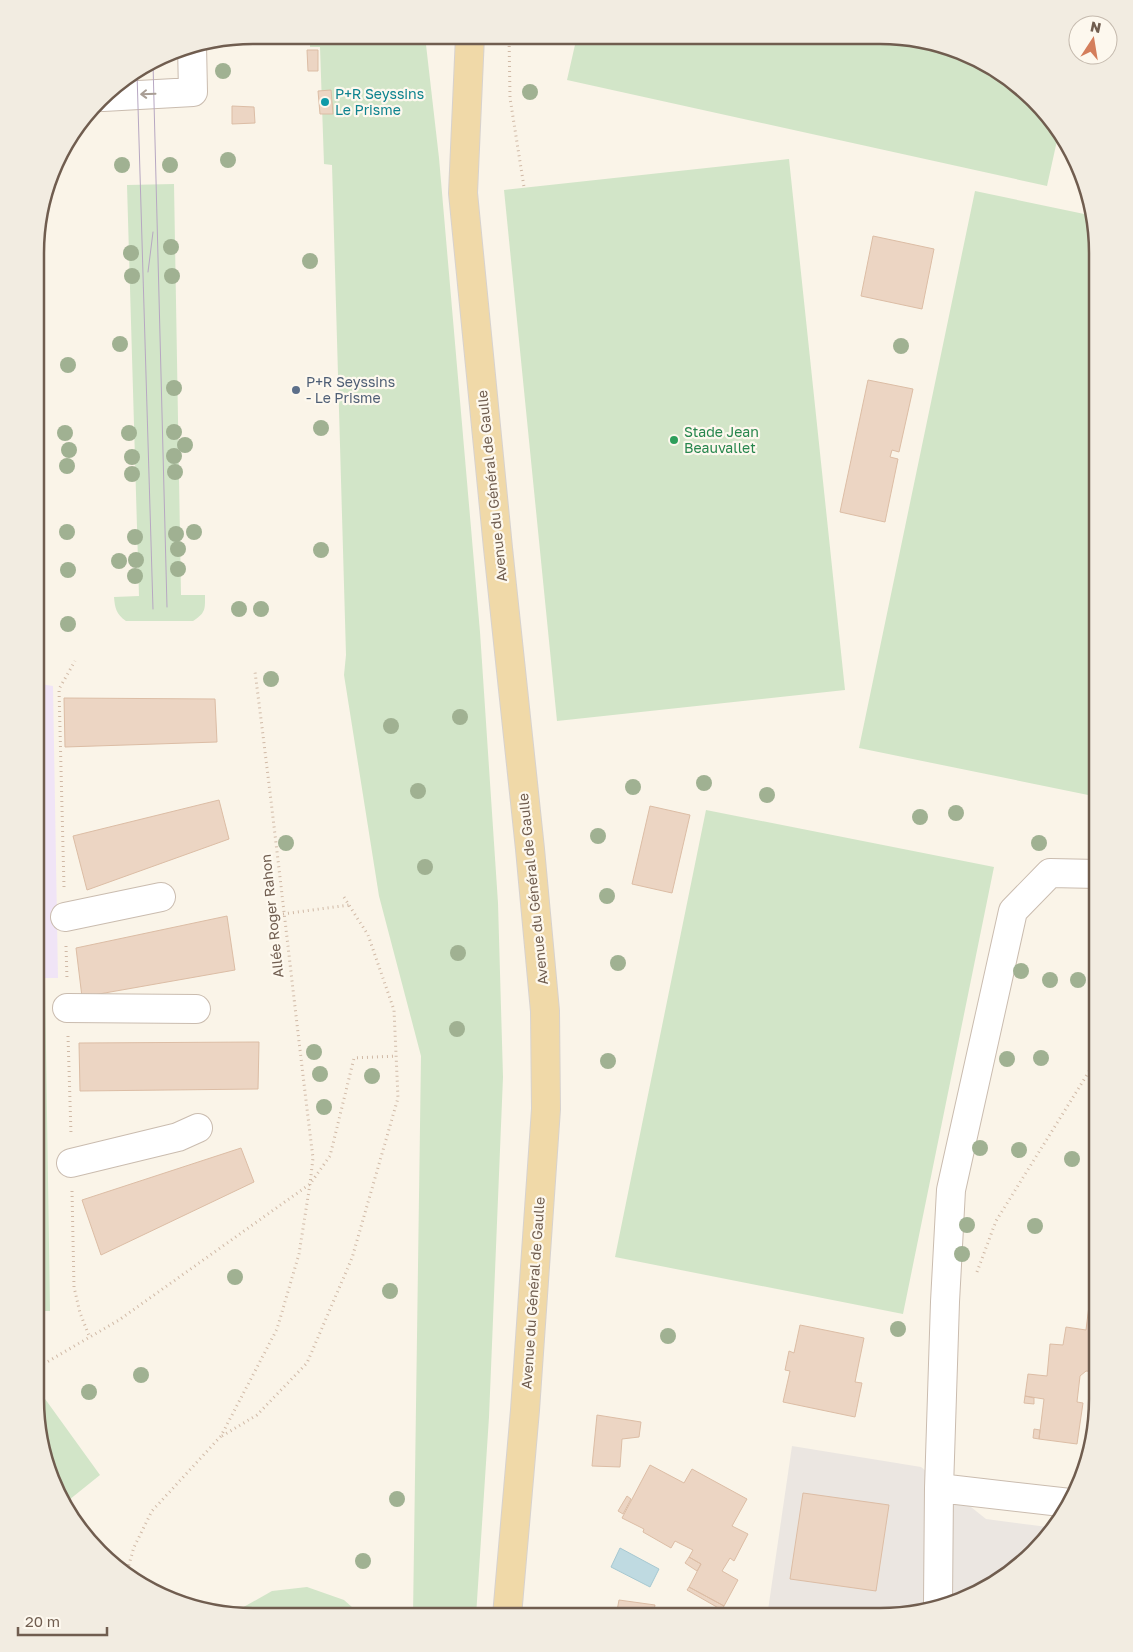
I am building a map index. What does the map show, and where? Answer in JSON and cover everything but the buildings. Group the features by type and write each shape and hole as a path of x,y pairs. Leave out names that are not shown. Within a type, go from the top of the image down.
{"main road":[{"name":"Avenue du Général de Gaulle","path":"452,44 465,164"},
{"name":"Avenue du Général de Gaulle","path":"470,44 463,193 545,1011 546,1109 524,1420 508,1608"}],"street":[{"path":"115,96 193,92 192,53"},
{"path":"938,1600 944,1302 951,1190 1013,911 1050,873 1089,874"},
{"path":"65,918 161,897"},
{"path":"67,1008 196,1009"},
{"path":"71,1164 178,1137 198,1128"},
{"path":"940,1488 1062,1502"}],"path":[{"path":"509,44 510,98 524,187"},
{"name":"Allée Roger Rahon","path":"221,1436 277,1329 299,1254 313,1158 270,791 254,672"},
{"path":"128,1567 134,1547 152,1511 221,1436 257,1415 307,1363 352,1258 398,1098 394,1010 368,935 342,894"},
{"path":"283,914 349,905"},
{"path":"44,1365 119,1320 310,1184 330,1156 354,1058 396,1056"},
{"path":"977,1272 996,1221 1089,1071"}],"shaded area":[{"path":"44,685 53,686 58,978 44,978"},
{"path":"792,1446 921,1467 986,1519 1045,1527 1028,1547 996,1573 973,1587 934,1601 894,1608 768,1608"}],"green space":[{"path":"310,44 426,44 439,158 480,632 498,903 503,1077 489,1417 477,1608 413,1608 421,1056 379,896 344,675 346,655 332,165 324,164 320,47 310,47"},
{"path":"575,44 894,44 921,48 947,55 985,72 1028,105 1057,141 1047,186 567,80"},
{"name":"Stade Jean Beauvallet","path":"789,159 845,690 557,721 504,190"},
{"path":"174,184 181,595 205,595 205,607 203,613 193,621 126,621 117,610 114,597 139,596 127,185"},
{"path":"975,191 1085,214 1089,239 1089,795 859,748"},
{"path":"706,810 994,867 903,1314 615,1257"},
{"path":"44,981 45,981 50,1311 44,1311"},
{"path":"44,1397 100,1475 69,1500 51,1453 44,1413"},
{"path":"307,1587 344,1600 353,1608 242,1608 272,1591"}],"water":[{"path":"620,1548 659,1569 650,1587 611,1567"}],"tram line":[{"path":"153,69 167,607"},
{"path":"137,79 153,609"},
{"path":"148,272 153,232"}],"place":[{"name":"P+R Seyssins Le Prisme","path":"325,102"},
{"name":"P+R Seyssins - Le Prisme","path":"296,390"},
{"name":"Stade Jean Beauvallet","path":"674,440"}]}
